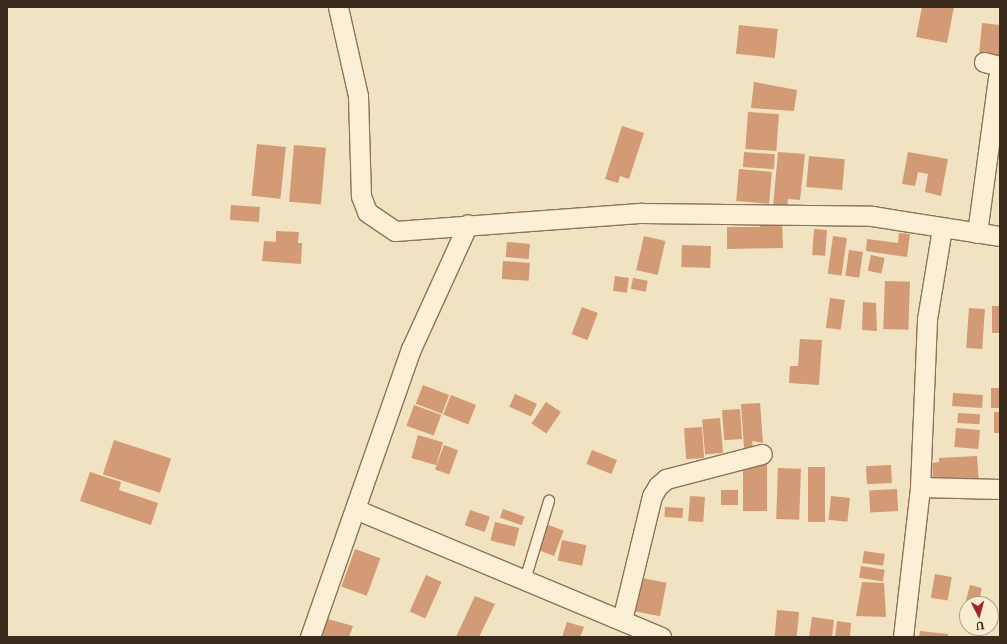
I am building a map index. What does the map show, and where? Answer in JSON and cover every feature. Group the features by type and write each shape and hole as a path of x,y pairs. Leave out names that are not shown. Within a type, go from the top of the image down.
{"street":[{"path":"338,7 358,96 359,179 367,212 395,231 468,224 642,214 872,216 1000,236"},
{"path":"977,233 994,69"},
{"path":"310,637 411,349 468,224"},
{"path":"904,637 920,487 926,319 942,228"},
{"path":"622,620 652,496 658,486 666,479 762,454"},
{"path":"920,487 1000,489"},
{"path":"355,509 661,637"}],"lane":[{"path":"525,580 548,501"}],"building":[{"path":"922,7 954,7 947,43 916,37"},
{"path":"982,23 1000,25 1000,57 979,55"},
{"path":"739,25 778,29 775,58 736,54"},
{"path":"754,82 797,90 794,111 751,108"},
{"path":"748,112 779,114 776,151 745,149"},
{"path":"622,126 644,133 629,179 620,176 618,183 605,179"},
{"path":"257,144 286,147 280,199 252,196"},
{"path":"294,145 326,148 321,205 289,202"},
{"path":"744,152 775,154 774,169 743,167"},
{"path":"778,152 805,154 800,200 788,199 787,208 773,207"},
{"path":"908,152 948,159 941,196 925,192 928,174 918,172 915,186 902,184"},
{"path":"809,156 845,159 842,190 806,187"},
{"path":"739,169 772,172 769,204 736,201"},
{"path":"231,205 260,207 259,222 230,220"},
{"path":"760,221 782,221 783,248 727,249 727,227 760,227"},
{"path":"814,229 827,230 825,256 812,255"},
{"path":"276,231 299,232 298,243 302,243 301,264 262,261 264,241 276,242"},
{"path":"899,233 910,234 907,257 866,251 867,239 898,243"},
{"path":"644,236 665,241 658,275 636,270"},
{"path":"833,236 847,238 842,276 828,274"},
{"path":"507,242 530,244 529,259 506,257"},
{"path":"682,245 711,246 710,268 681,267"},
{"path":"849,250 863,252 859,278 845,276"},
{"path":"871,255 885,258 881,274 868,271"},
{"path":"503,261 530,263 529,281 502,279"},
{"path":"615,276 629,278 627,293 613,291"},
{"path":"633,278 648,281 646,292 631,289"},
{"path":"885,281 910,282 908,330 883,329"},
{"path":"830,298 845,300 841,330 826,328"},
{"path":"863,302 876,303 877,331 862,330"},
{"path":"992,306 1000,306 1000,333 992,333"},
{"path":"582,307 598,313 587,340 572,334"},
{"path":"969,308 985,309 982,349 966,348"},
{"path":"800,339 822,340 819,385 789,383 790,366 798,366"},
{"path":"423,385 449,395 442,414 416,404"},
{"path":"991,388 1000,388 1000,408 991,408"},
{"path":"953,393 983,395 982,408 952,406"},
{"path":"515,394 537,404 531,417 509,407"},
{"path":"451,395 476,405 468,425 443,414"},
{"path":"546,402 561,412 546,434 531,424"},
{"path":"760,403 763,443 752,441 753,447 744,448 741,404"},
{"path":"414,405 441,415 434,436 406,426"},
{"path":"740,409 742,439 724,440 722,410"},
{"path":"994,412 1000,412 1000,433 994,433"},
{"path":"958,413 980,414 979,424 957,423"},
{"path":"720,418 723,453 705,454 702,420"},
{"path":"702,427 704,458 686,459 684,428"},
{"path":"956,428 980,430 978,449 954,447"},
{"path":"418,435 443,442 436,465 411,458"},
{"path":"114,440 171,459 160,493 103,474"},
{"path":"444,445 458,450 449,475 435,469"},
{"path":"592,450 617,460 611,474 586,464"},
{"path":"977,456 979,485 941,487 940,477 933,478 932,463 939,462 939,458"},
{"path":"743,464 767,464 767,511 743,511"},
{"path":"891,465 892,483 867,484 866,466"},
{"path":"808,467 825,467 825,522 808,522"},
{"path":"778,468 801,469 799,520 776,519"},
{"path":"90,472 121,482 119,490 158,503 151,525 80,501"},
{"path":"897,489 898,511 870,512 869,490"},
{"path":"721,490 738,490 738,505 721,505"},
{"path":"690,496 705,497 703,522 688,521"},
{"path":"831,496 850,498 847,522 828,520"},
{"path":"665,507 683,508 682,518 664,517"},
{"path":"503,509 525,517 522,525 500,517"},
{"path":"470,510 490,517 485,532 465,525"},
{"path":"495,522 519,528 515,546 490,540"},
{"path":"546,524 564,531 554,556 536,549"},
{"path":"562,540 586,545 582,566 558,561"},
{"path":"355,549 380,558 367,596 341,587"},
{"path":"864,551 885,554 883,566 862,563"},
{"path":"861,566 885,570 883,582 859,578"},
{"path":"935,574 952,577 948,601 931,598"},
{"path":"426,575 442,582 425,618 410,612"},
{"path":"642,578 667,583 660,616 636,611"},
{"path":"862,582 884,583 886,617 856,616"},
{"path":"970,585 982,588 980,596 967,596"},
{"path":"475,596 495,604 479,637 456,637"},
{"path":"777,610 799,612 797,637 775,637"},
{"path":"812,617 834,620 832,637 809,637"},
{"path":"328,619 353,626 349,637 322,637"},
{"path":"837,621 851,623 850,637 835,637"},
{"path":"567,622 584,627 580,637 562,637"},
{"path":"920,631 948,634 948,637 919,637"}]}
